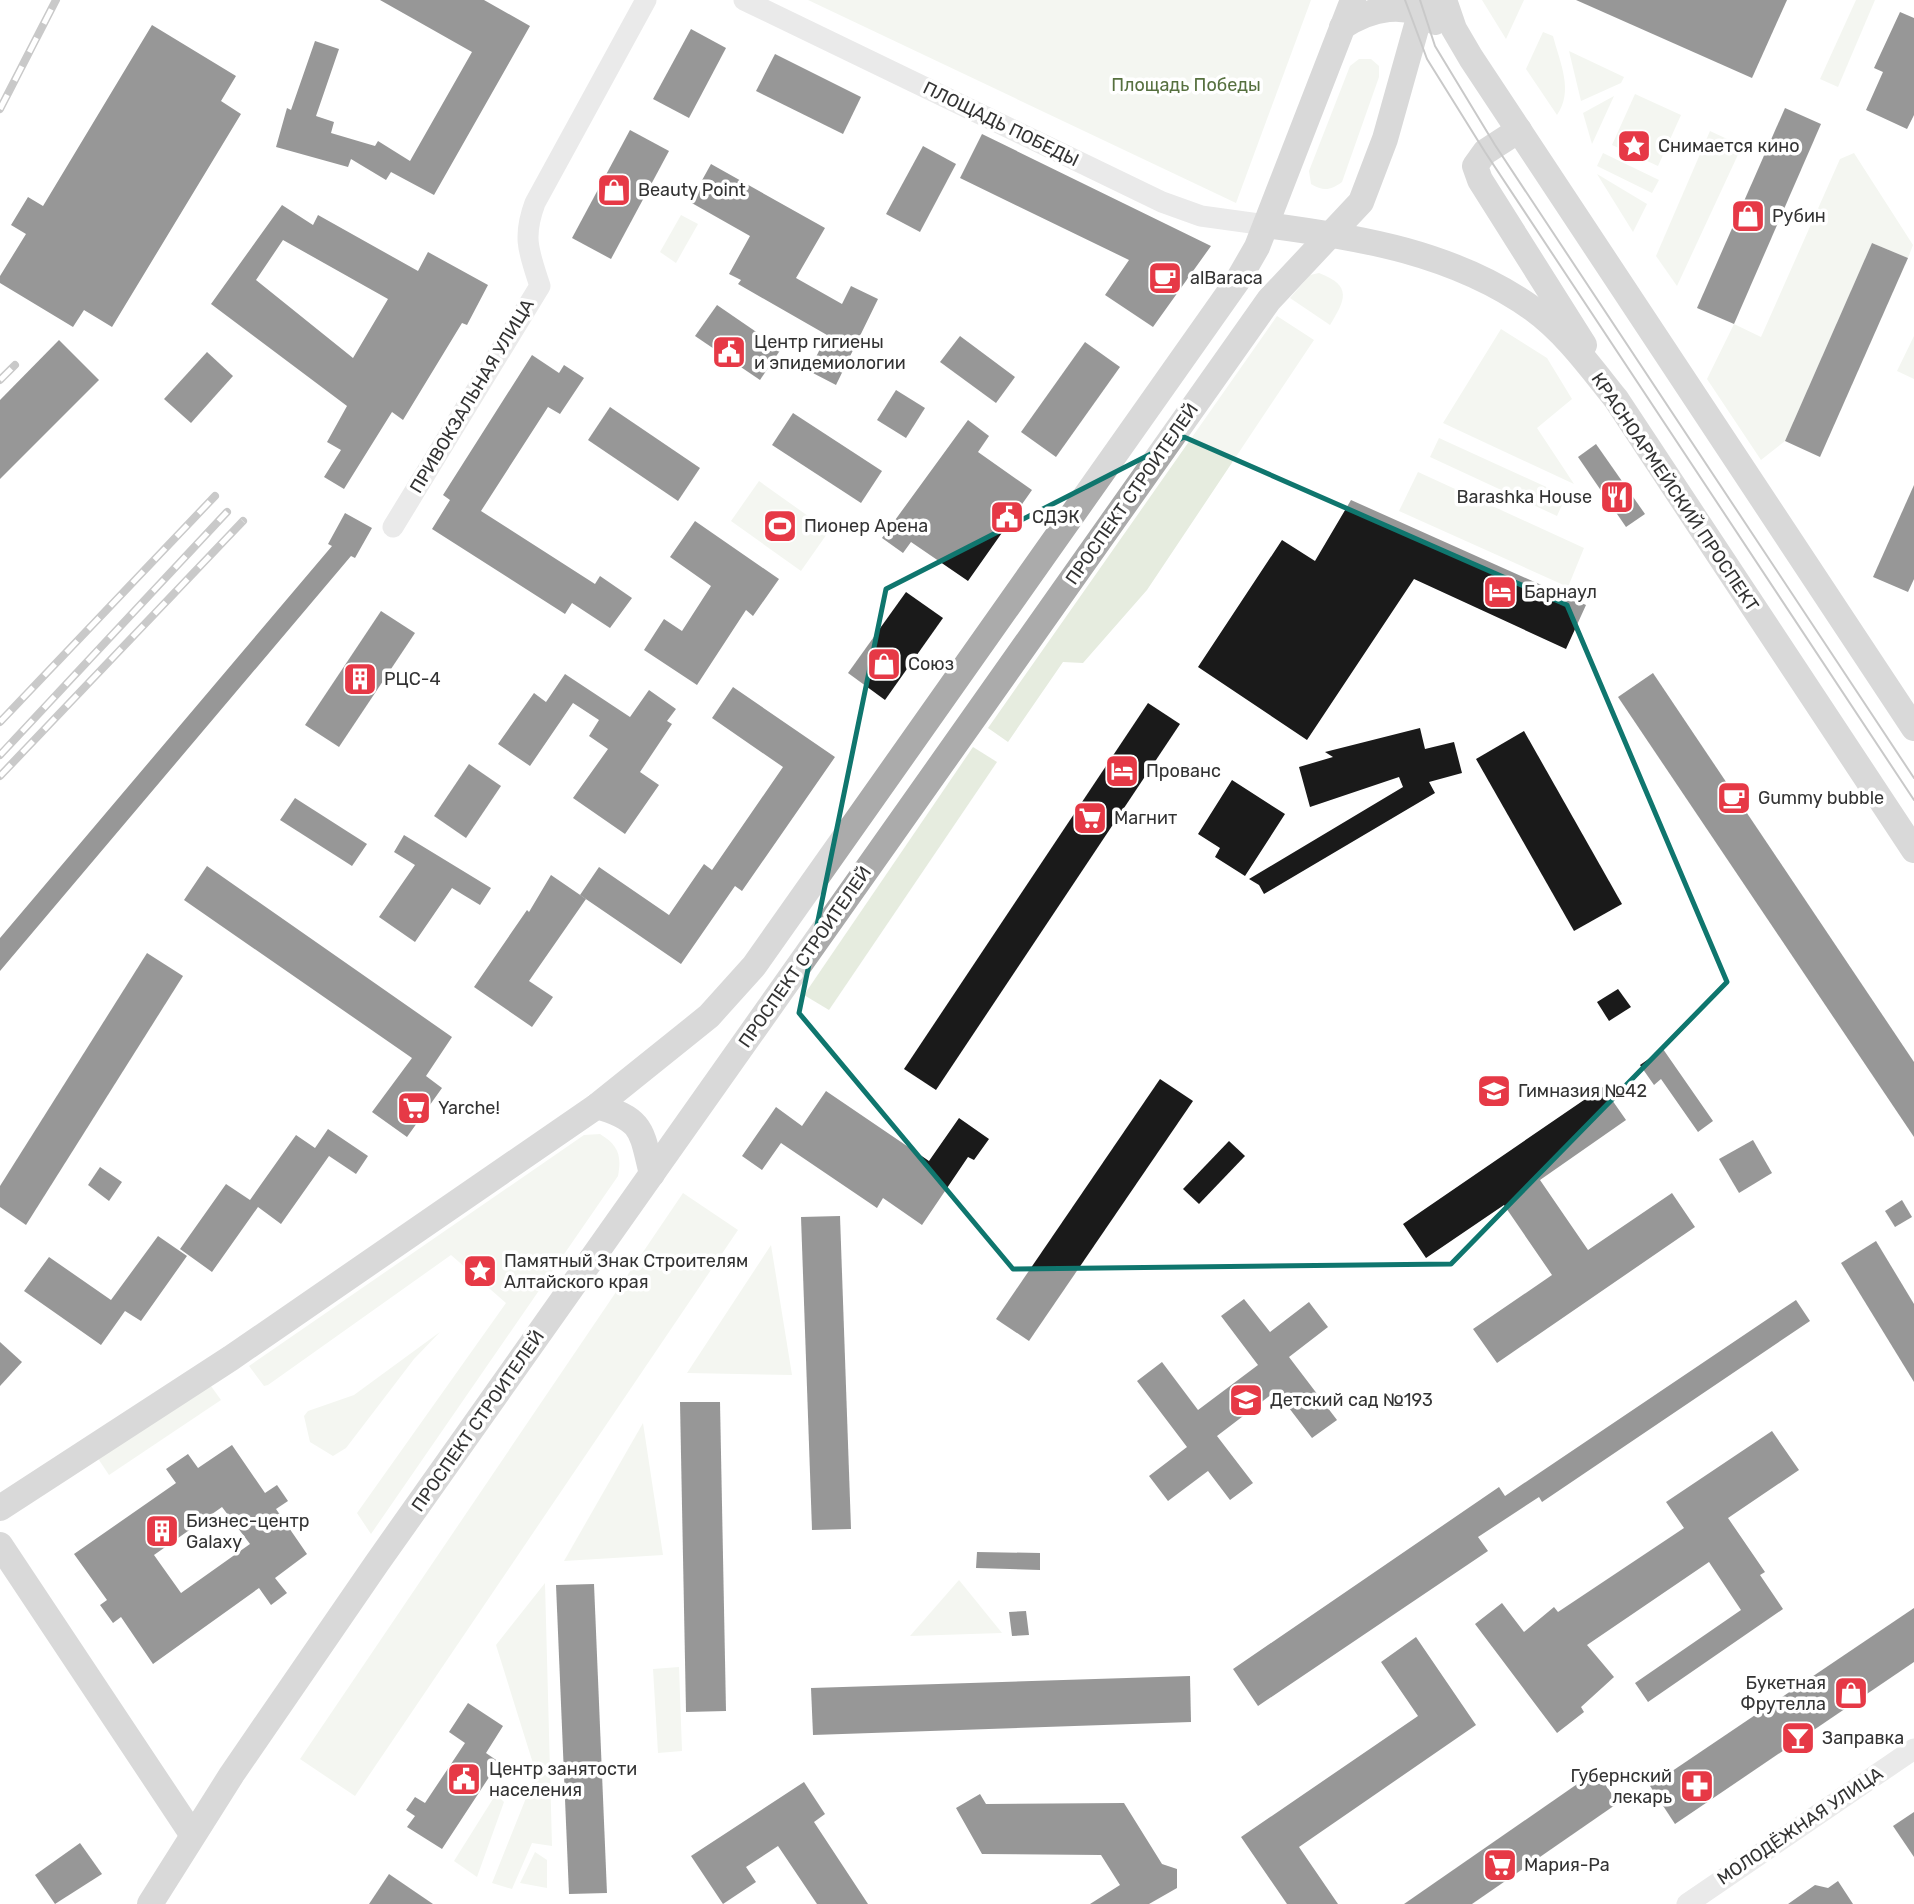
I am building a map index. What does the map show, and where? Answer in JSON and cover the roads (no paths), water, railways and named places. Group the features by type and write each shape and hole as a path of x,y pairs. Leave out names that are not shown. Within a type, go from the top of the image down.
{"main road":[{"name":"ПРОСПЕКТ СТРОИТЕЛЕЙ","path":"0,1508 231,1358 597,1106 709,1016 754,966 1238,280 1266,225 1353,0"},
{"name":"ПРОСПЕКТ СТРОИТЕЛЕЙ","path":"150,1904 192,1834 377,1563 1269,300 1334,234 1361,202 1430,4"},
{"path":"1342,27 1361,15 1386,8 1430,4 1454,29 1914,728"},
{"path":"1518,130 1478,158 1475,166 1480,180 1560,304 1616,400"},
{"name":"КРАСНОАРМЕЙСКИЙ ПРОСПЕКТ","path":"1266,225 1391,245 1448,264 1534,310 1575,348 1616,400 1914,850"},
{"path":"597,1106 625,1114 641,1131 652,1174"},
{"path":"0,1545 192,1834"}],"street":[{"name":"ПРИВОКЗАЛЬНАЯ УЛИЦА","path":"393,527 540,286 527,247 527,225 531,214 646,0"},
{"name":"ПЛОЩАДЬ ПОБЕДЫ","path":"744,0 1162,201 1201,216 1266,225"},
{"name":"МОЛОДЁЖНАЯ УЛИЦА","path":"1687,1904 1914,1749"},
{"path":"167,1904 172,1868"}],"tram line":[{"path":"1405,0 1427,59 1485,152 1914,800"},
{"path":"1420,0 1435,46 1495,145 1914,778"}],"railway":[{"path":"0,109 56,0"},
{"path":"0,380 15,365"},
{"path":"0,722 215,496"},
{"path":"0,755 227,512"},
{"path":"0,776 243,521"}],"place":[{"name":"Снимается кино","path":"1634,146"},
{"name":"Beauty Point","path":"614,190"},
{"name":"Рубин","path":"1748,216"},
{"name":"alBaraca","path":"1165,278"},
{"name":"Центр гигиены и эпидемиологии","path":"729,352"},
{"name":"Barashka House","path":"1617,497"},
{"name":"СДЭК","path":"1007,517"},
{"name":"Пионер Арена","path":"780,526"},
{"name":"Барнаул","path":"1500,592"},
{"name":"Союз","path":"884,664"},
{"name":"РЦС-4","path":"360,679"},
{"name":"Прованс","path":"1122,771"},
{"name":"Gummy bubble","path":"1734,798"},
{"name":"Магнит","path":"1090,818"},
{"name":"Гимназия №42","path":"1494,1091"},
{"name":"Yarche!","path":"414,1108"},
{"name":"Памятный Знак Строителям Алтайского края","path":"480,1271"},
{"name":"Детский сад №193","path":"1246,1400"},
{"name":"Бизнес-центр Galaxy","path":"162,1531"},
{"name":"Букетная Фрутелла","path":"1851,1693"},
{"name":"Заправка","path":"1798,1738"},
{"name":"Центр занятости населения","path":"464,1779"},
{"name":"Губернский лекарь","path":"1697,1786"},
{"name":"Мария-Ра","path":"1500,1865"}],"park label":[{"name":"Площадь Победы","path":"1186,85"}]}
